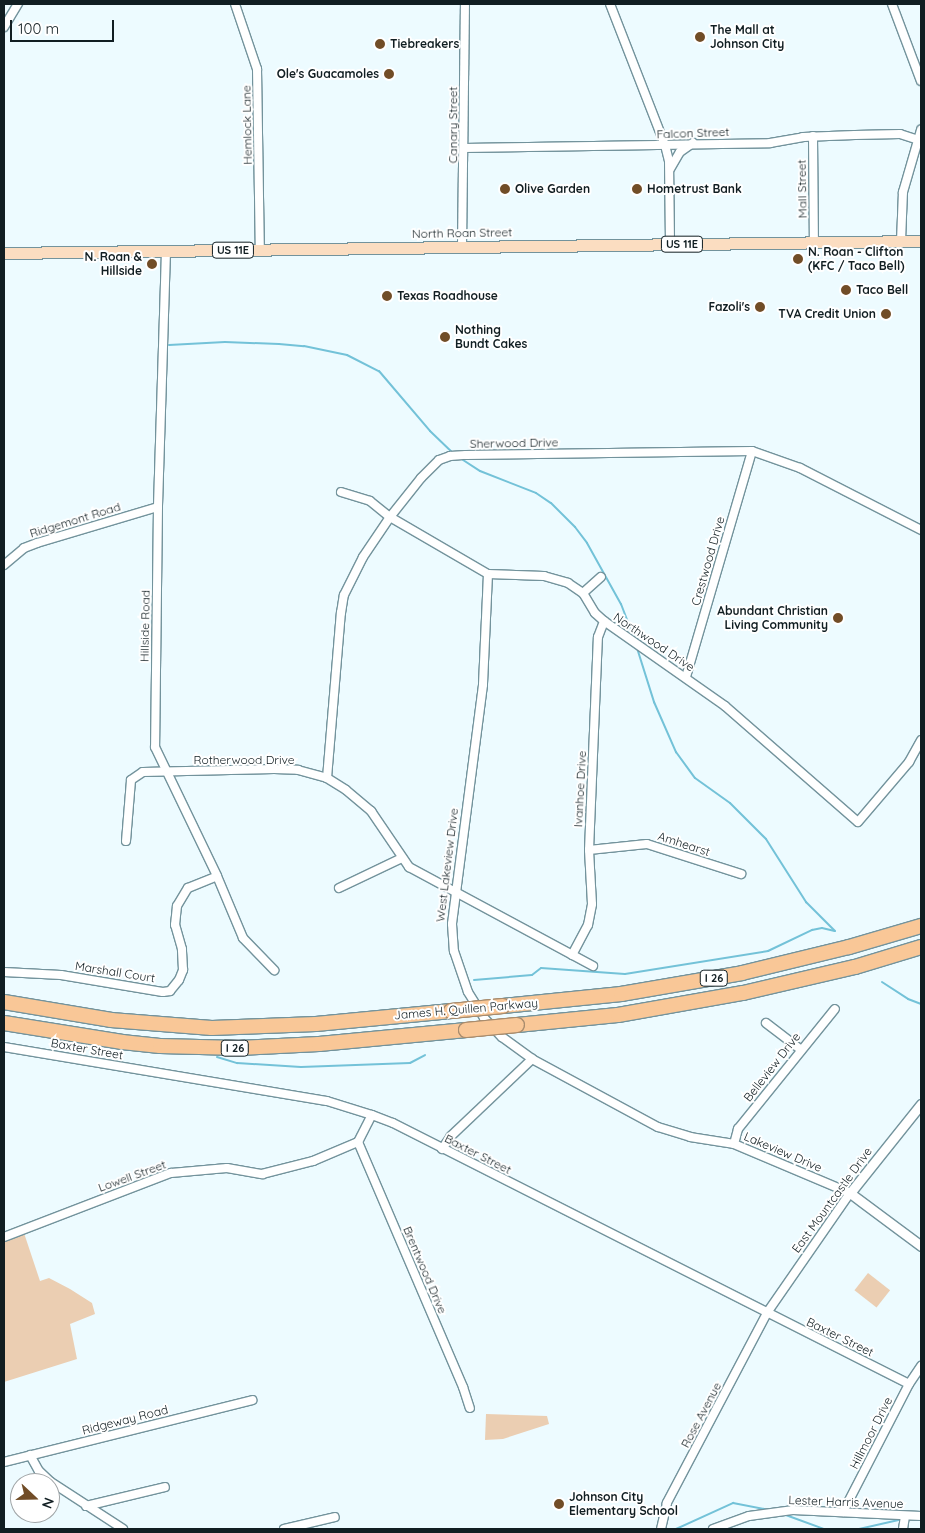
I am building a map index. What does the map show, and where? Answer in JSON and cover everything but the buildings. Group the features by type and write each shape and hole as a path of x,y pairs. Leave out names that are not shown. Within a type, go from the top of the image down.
{"highway":[{"name":"James H. Quillen Parkway","path":"4,1002 111,1020 212,1028 316,1024 621,994 734,974 849,947 921,926"},
{"name":"James H. Quillen Parkway","path":"4,1023 122,1042 160,1046 239,1048 319,1044 618,1015 743,993 855,967 921,947"}],"main road":[{"name":"North Roan Street","path":"4,253 921,241"}],"street":[{"path":"4,27 18,4"},
{"name":"Hemlock Lane","path":"235,4 258,69 260,250"},
{"name":"Canary Street","path":"462,247 465,4"},
{"path":"610,4 665,145 669,171 670,244"},
{"path":"892,4 921,81"},
{"path":"901,241 903,192 921,130"},
{"name":"Falcon Street","path":"464,148 770,143 813,136 900,134 919,141"},
{"name":"Mall Street","path":"813,136 814,242"},
{"path":"669,171 680,152 694,143"},
{"name":"Hillside Road","path":"166,251 158,507 156,748 217,876 243,938 274,970"},
{"name":"Sherwood Drive","path":"327,778 340,619 344,595 363,557 390,517 430,468 439,460 450,456 752,451 800,468 921,530"},
{"name":"Crestwood Drive","path":"686,677 752,451"},
{"path":"341,492 370,501 390,517 488,574"},
{"name":"Ridgemont Road","path":"4,565 24,548 37,543 158,507"},
{"name":"Northwood Drive","path":"488,574 529,574 558,578 583,593 595,613 604,621 725,706 858,822 909,762 921,740"},
{"name":"West Lakeview Drive","path":"488,574 483,685 452,924 454,951 468,992 484,1018 502,1037 532,1059 658,1127 690,1137 734,1144"},
{"path":"583,593 601,577"},
{"name":"Ivanhoe Drive","path":"572,955 591,915 589,850 598,637 604,621"},
{"name":"Rotherwood Drive","path":"126,841 131,780 143,772 298,770 327,778 346,790 371,811 409,867 593,966"},
{"name":"Amhearst","path":"589,850 646,844 741,874"},
{"path":"339,888 402,858"},
{"name":"Marshall Court","path":"4,972 61,975 163,992 170,991 179,980 183,970 182,949 175,925 177,906 188,888 217,876"},
{"name":"Belleview Drive","path":"734,1144 738,1129 800,1049 835,1009"},
{"path":"766,1023 800,1049"},
{"name":"Baxter Street","path":"4,1047 327,1101 394,1123 909,1384"},
{"path":"442,1148 450,1136 532,1059"},
{"name":"East Mountcastle Drive","path":"767,1313 850,1193 921,1104"},
{"path":"358,1142 372,1115"},
{"name":"Lowell Street","path":"4,1237 171,1173 227,1168 262,1174 312,1162 358,1142"},
{"name":"Brentwood Drive","path":"358,1142 464,1387 470,1408"},
{"name":"Lakeview Drive","path":"734,1144 850,1193"},
{"path":"850,1193 921,1246"},
{"name":"Rose Avenue","path":"661,1529 667,1503 767,1313"},
{"name":"Hillmoor Drive","path":"843,1512 909,1384 921,1366"},
{"name":"Ridgeway Road","path":"4,1462 252,1400"},
{"path":"30,1455 38,1471 51,1482 123,1529"},
{"path":"86,1506 165,1487"},
{"name":"Lester Harris Avenue","path":"713,1529 749,1516 793,1510 921,1516"},
{"path":"903,1529 905,1516"},
{"path":"284,1529 335,1517"}],"shaded area":[{"path":"24,1233 40,1281 49,1278 70,1289 92,1303 95,1314 70,1324 77,1359 4,1382 4,1240"},
{"path":"868,1273 890,1290 877,1308 854,1290"},
{"path":"486,1414 547,1416 549,1424 503,1439 485,1440"}],"waterway":[{"path":"169,345 225,342 279,344 304,346 347,355 379,371 430,431 452,452"},
{"path":"460,458 480,471 536,493 551,503 575,527 587,543 621,604 634,638"},
{"path":"637,648 654,702 676,752 695,778 730,803 766,839 806,902 835,931"},
{"path":"474,980 532,975 541,968 625,974 768,951 812,930 822,928 835,931"},
{"path":"882,982 908,999 921,1004"},
{"path":"217,1057 237,1063 301,1067 410,1063 425,1055"},
{"path":"676,1529 733,1503 769,1510"},
{"path":"783,1514 824,1529"},
{"path":"859,1529 903,1519"}],"place":[{"name":"The Mall at Johnson City","path":"700,37"},
{"name":"Tiebreakers","path":"380,44"},
{"name":"Ole's Guacamoles","path":"389,74"},
{"name":"Olive Garden","path":"505,189"},
{"name":"Hometrust Bank","path":"637,189"},
{"name":"N. Roan - Clifton (KFC / Taco Bell)","path":"798,259"},
{"name":"N. Roan & Hillside","path":"152,264"},
{"name":"Taco Bell","path":"846,290"},
{"name":"Texas Roadhouse","path":"387,296"},
{"name":"Fazoli's","path":"760,307"},
{"name":"TVA Credit Union","path":"886,314"},
{"name":"Nothing Bundt Cakes","path":"445,337"},
{"name":"Abundant Christian Living Community","path":"838,618"},
{"name":"Johnson City Elementary School","path":"559,1504"}]}
